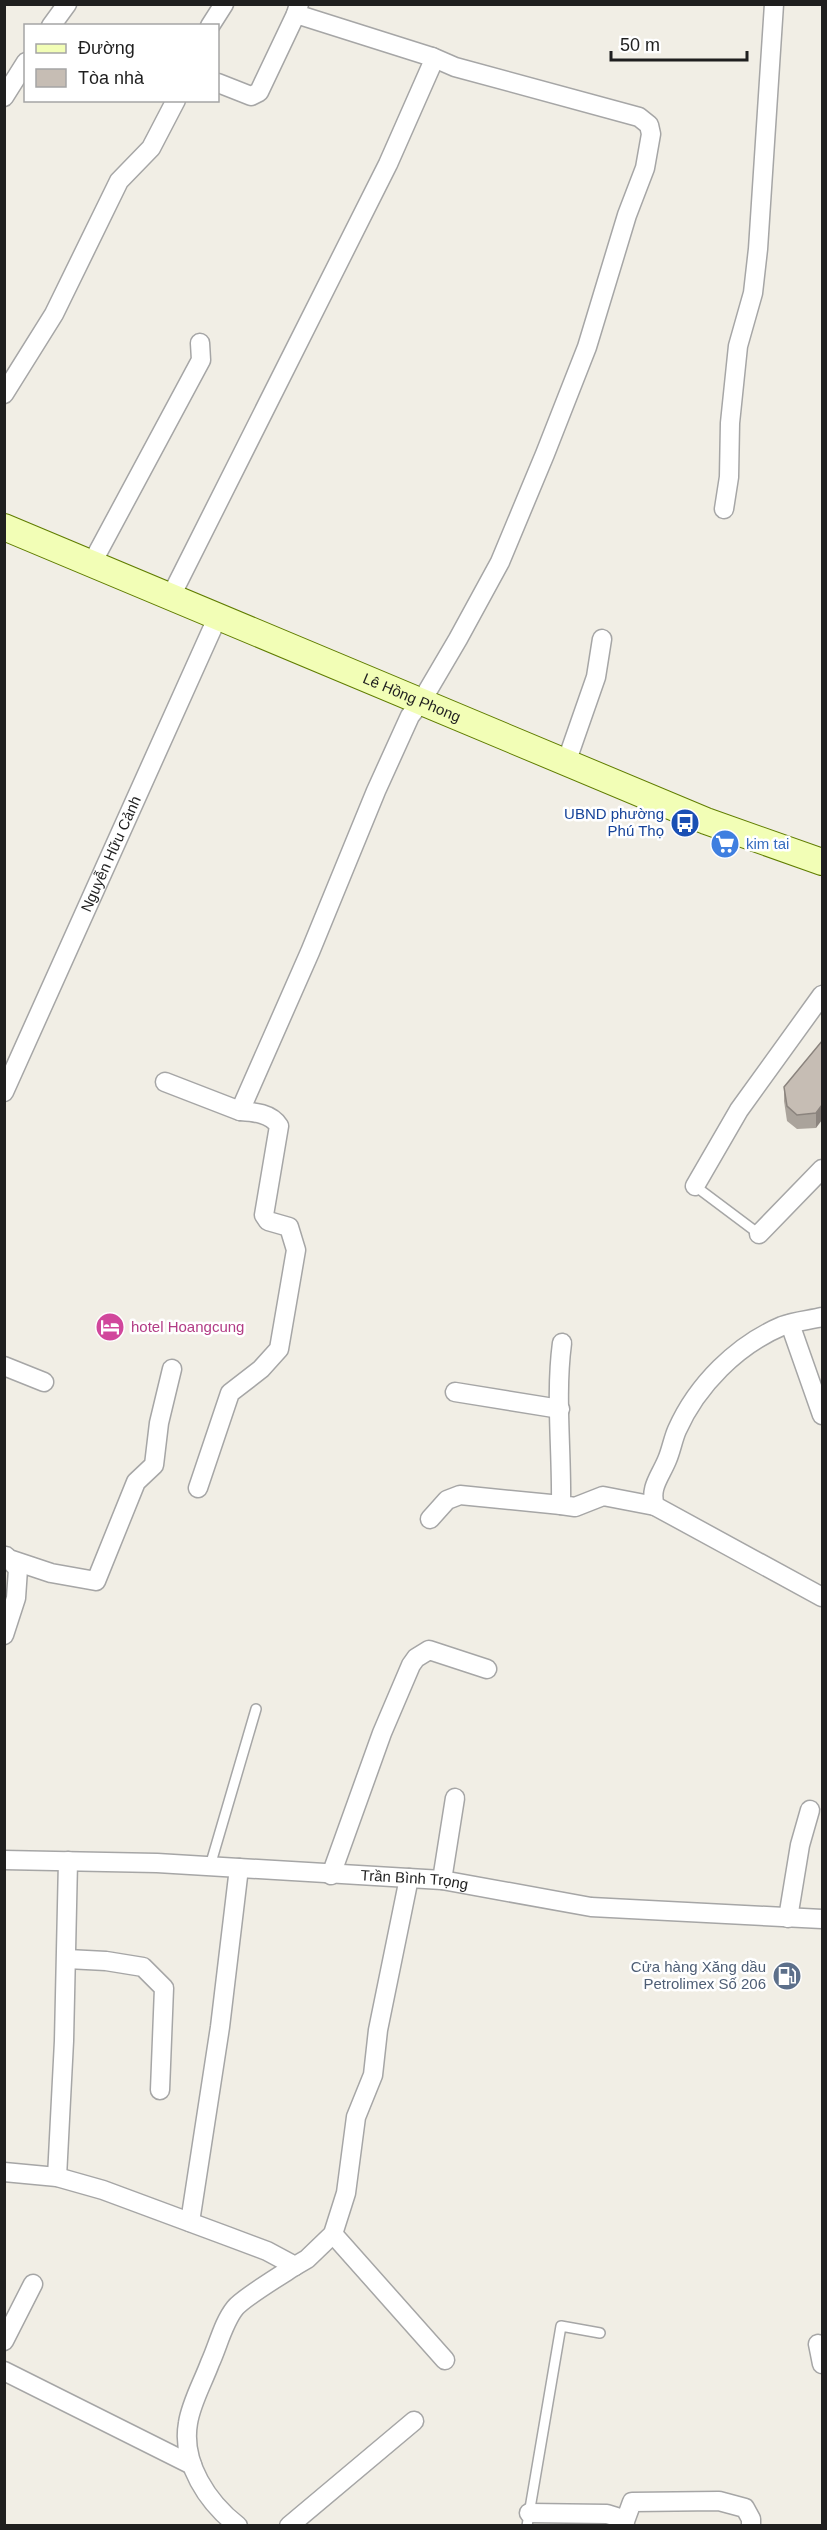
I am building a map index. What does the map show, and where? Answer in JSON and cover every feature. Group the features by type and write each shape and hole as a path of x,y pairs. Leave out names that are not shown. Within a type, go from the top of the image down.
{"street":[{"path":"52,24 67,4"},
{"path":"211,24 224,4"},
{"path":"724,509 729,477 730,423 738,346 753,293 758,249 774,4"},
{"path":"219,82 251,96 259,92 297,9 432,57 455,68 639,117 648,125 651,134 645,168 627,215 587,347 500,562 421,702 410,716 240,1111"},
{"path":"171,596 388,164 433,63 432,57"},
{"path":"4,97 24,65"},
{"path":"4,394 54,314 119,181 151,148 175,102"},
{"path":"92,563 201,360 200,343"},
{"name":"Lê Hồng Phong","path":"4,527 706,821 822,862"},
{"name":"Nguyễn Hữu Cảnh","path":"4,1092 12,1055 218,616"},
{"path":"566,763 596,677 602,639"},
{"path":"695,1186 739,1110 822,995"},
{"path":"165,1082 240,1111 266,1116 277,1122 279,1126 264,1215 268,1221 289,1227 296,1250 279,1349 261,1369 230,1393 198,1488"},
{"path":"759,1234 822,1169"},
{"path":"655,1506 651,1496 659,1473 667,1461 677,1430 701,1390 742,1348 790,1324 822,1317"},
{"path":"790,1324 822,1415"},
{"path":"561,1505 562,1458 558,1375 562,1343"},
{"path":"4,1366 44,1382"},
{"path":"8,1557 51,1573 96,1581 135,1482 154,1465 159,1423 172,1369"},
{"path":"455,1392 560,1408"},
{"path":"430,1519 447,1500 460,1496 575,1507 603,1496 655,1506 822,1597"},
{"path":"4,1635 16,1598 18,1569 8,1557"},
{"path":"331,1875 381,1733 416,1658 429,1650 487,1669"},
{"path":"442,1880 455,1798"},
{"path":"788,1918 800,1845 810,1810"},
{"name":"Trần Bình Trọng","path":"4,1860 210,1866 442,1880 591,1907 822,1919"},
{"path":"57,2177 67,1959 68,1861"},
{"path":"190,2222 220,2027 239,1868"},
{"path":"238,2526 224,2515 206,2493 192,2465 188,2446 188,2423 235,2307 294,2265 307,2259 333,2234 346,2193 356,2117 373,2075 378,2030 409,1878"},
{"path":"67,1959 106,1961 143,1967 164,1988 160,2090"},
{"path":"4,2172 57,2177 103,2190 267,2251 294,2265"},
{"path":"333,2234 445,2360"},
{"path":"4,2341 33,2284"},
{"path":"818,2344 822,2364"},
{"path":"4,2371 192,2465"},
{"path":"289,2526 414,2421"},
{"path":"625,2525 632,2502 719,2501 745,2508 752,2526"},
{"path":"528,2519 607,2514 620,2518 625,2525"}],"lane":[{"path":"695,1186 759,1234"},
{"path":"210,1866 256,1709"},
{"path":"528,2519 561,2326 600,2333"}],"building":[{"path":"822,1041 822,1105 816,1113 797,1115 787,1106 784,1087"}],"place":[{"name":"UBND phường Phú Thọ","path":"685,823"},
{"name":"kim tai","path":"725,844"},
{"name":"hotel Hoangcung","path":"110,1327"},
{"name":"Cửa hàng Xăng dầu Petrolimex Số 206","path":"787,1976"}]}
